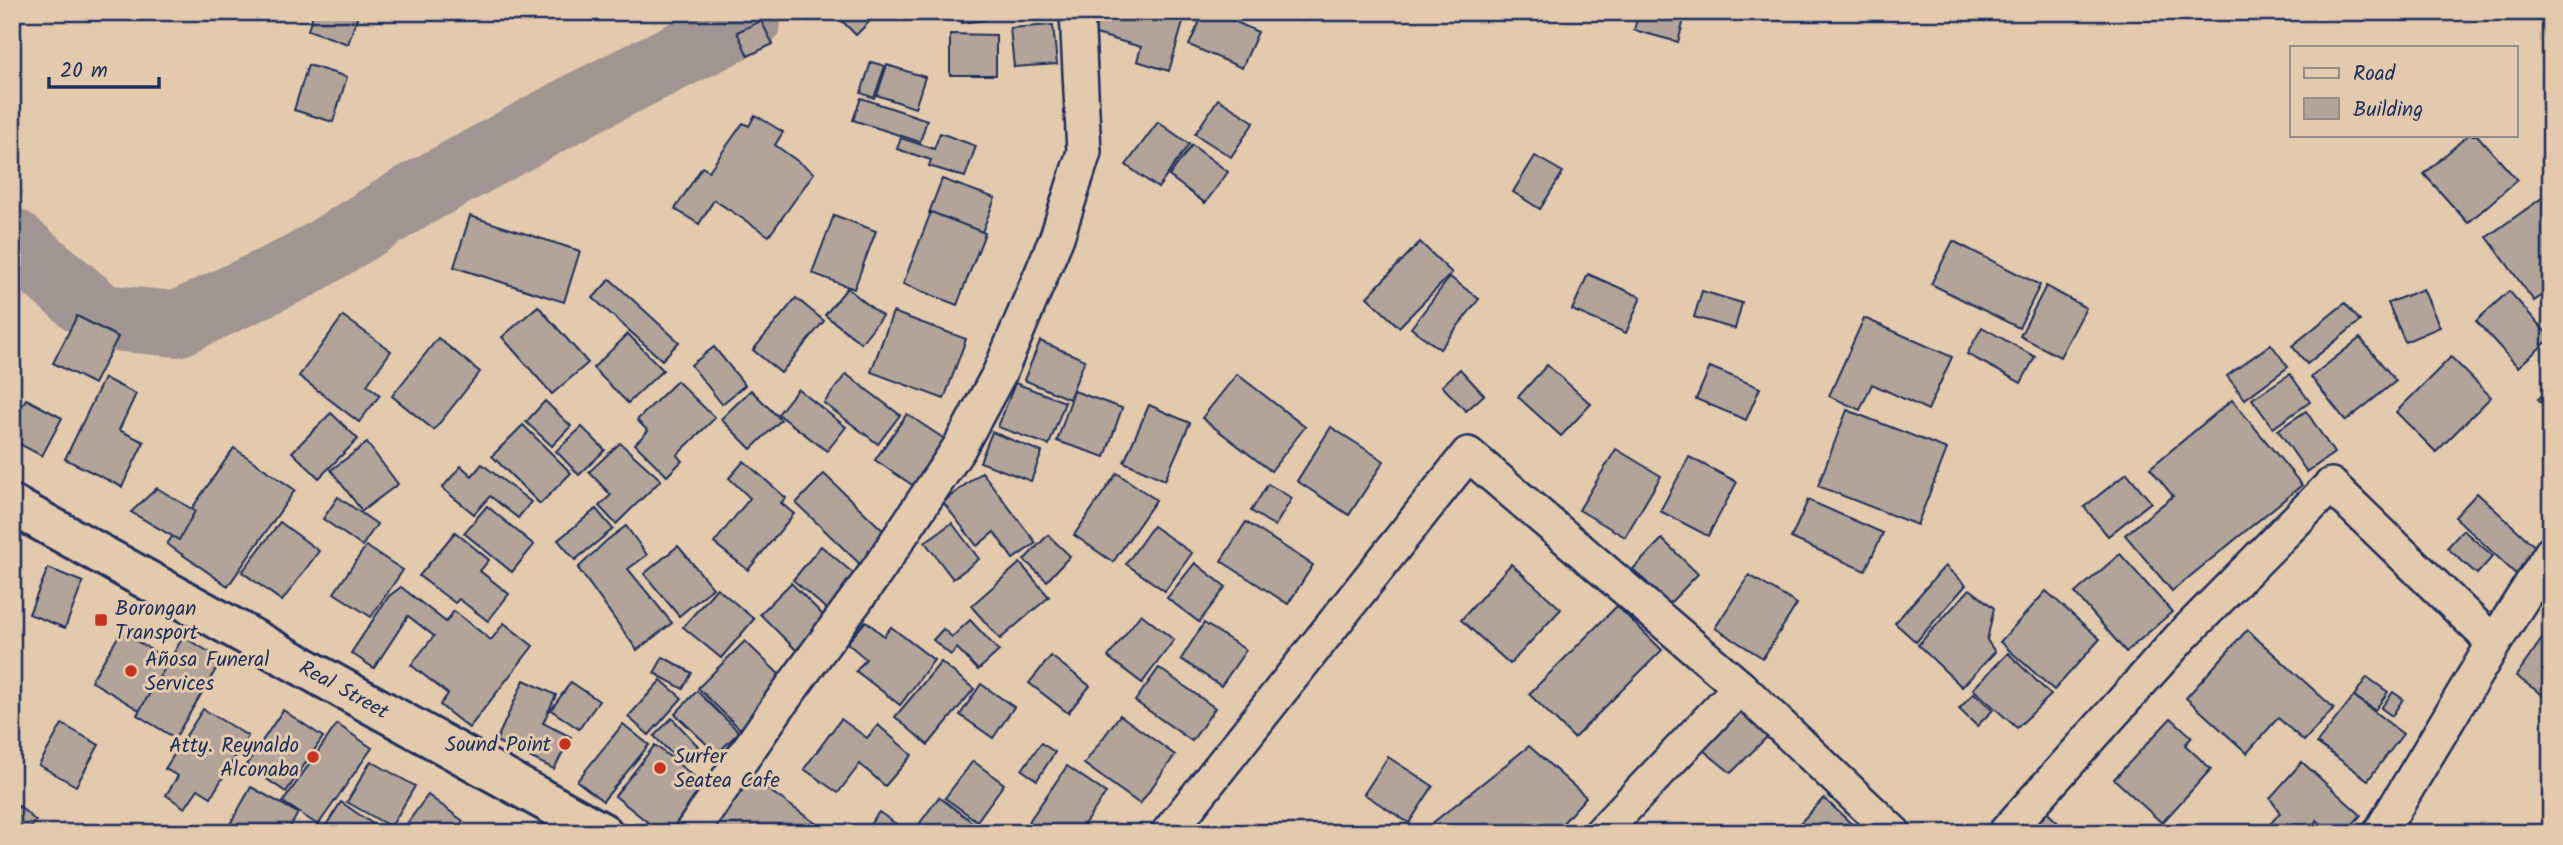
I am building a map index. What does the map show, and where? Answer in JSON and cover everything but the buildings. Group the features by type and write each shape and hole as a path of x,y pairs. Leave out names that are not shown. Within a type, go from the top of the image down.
{"main road":[{"name":"Real Street","path":"12,505 603,833"}],"street":[{"path":"691,833 779,705 877,571 959,448 1000,372 1057,237 1084,152 1077,12"},
{"path":"1168,833 1468,454 1740,687 1894,833"},
{"path":"2004,833 2181,637 2331,485 2494,643"},
{"path":"2380,833 2551,553"},
{"path":"1601,833 1740,687"}],"waterway":[{"path":"12,241 102,317 177,324 302,265 412,197 585,102 748,21"}],"place":[{"name":"Borongan Transport","path":"101,620"},
{"name":"Añosa Funeral Services","path":"131,671"},
{"name":"Sound Point","path":"565,744"},
{"name":"Atty. Reynaldo Alconaba","path":"313,757"},
{"name":"Surfer Seatea Cafe","path":"660,768"}]}
